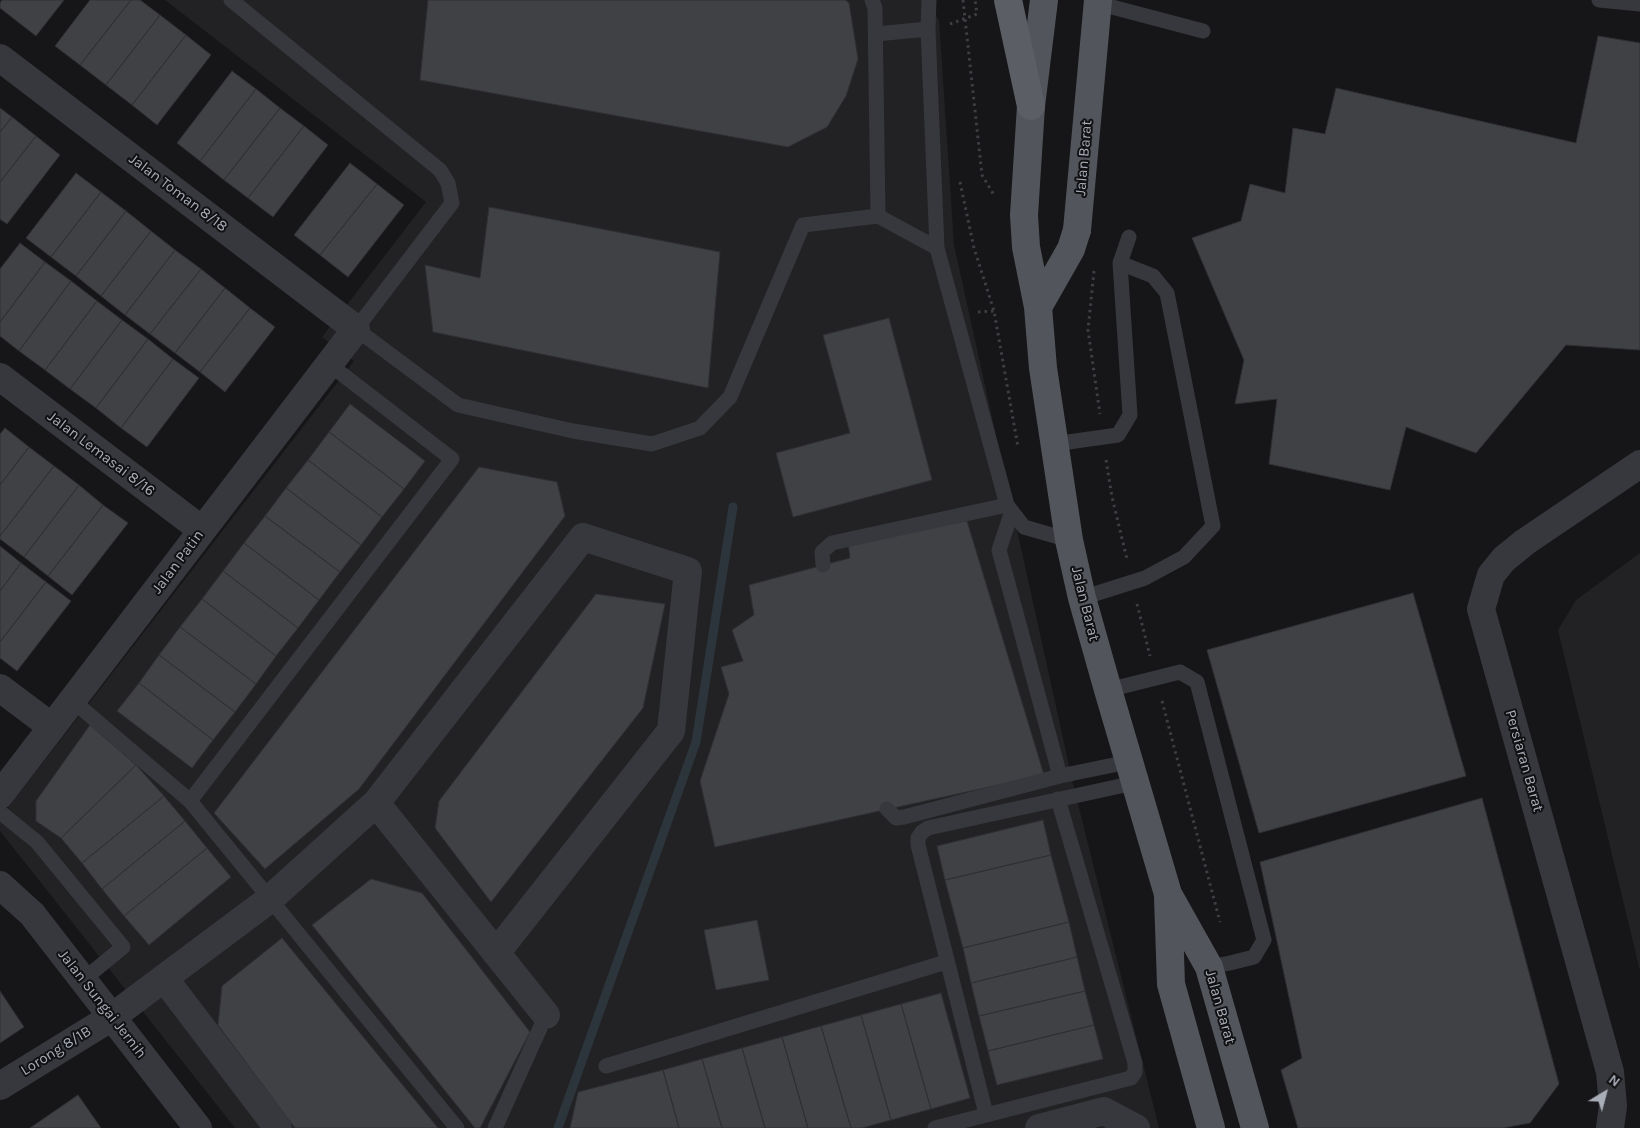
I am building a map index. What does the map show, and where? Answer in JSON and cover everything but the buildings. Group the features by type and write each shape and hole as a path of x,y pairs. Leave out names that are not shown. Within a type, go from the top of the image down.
{"highway":[{"path":"1008,0 1031,106"}],"main road":[{"name":"Jalan Barat","path":"1044,0 1031,106 1024,215 1026,246 1038,307 1043,368 1054,444 1069,540 1082,598 1168,894 1171,984 1211,1128"},
{"name":"Jalan Barat","path":"1038,307 1071,249 1077,230 1098,0"},
{"name":"Jalan Barat","path":"1168,894 1220,965 1255,1128"}],"street":[{"name":"Jalan Toman 8/18","path":"0,58 356,329"},
{"name":"Jalan Patin","path":"0,795 356,329"},
{"name":"Jalan Lemasai 8/16","path":"0,377 202,530"},
{"name":"Persiaran Barat","path":"1610,1128 1613,1106 1610,1072 1481,609 1491,575 1504,559 1525,542 1640,464"},
{"name":"Lorong 8/1B","path":"0,1086 112,1017 270,899 376,803 583,538 688,571 671,731 496,953"},
{"path":"0,688 52,727"},
{"path":"376,803 546,1015"},
{"name":"Jalan Sungai Jernih","path":"0,885 32,914 198,1128"},
{"path":"164,978 278,1128"},
{"path":"1049,1125 1098,1109 1136,1128"}],"lane":[{"path":"231,0 440,170 448,183 452,203 356,329 458,406 573,431 652,444 700,428 730,398 803,225 878,216 937,248"},
{"path":"872,0 875,8 876,34 878,216"},
{"path":"928,0 937,248 1009,508 1024,527 1069,540"},
{"path":"1086,0 1202,31"},
{"path":"1599,0 1640,4"},
{"path":"876,34 928,29"},
{"path":"1054,444 1118,435 1130,416 1120,263 1129,238"},
{"path":"1082,598 1145,578 1184,557 1213,526 1167,293 1153,276 1120,263"},
{"path":"190,801 452,459 329,364"},
{"path":"823,565 822,552 832,543 1009,508"},
{"path":"1009,508 999,550 1060,776"},
{"path":"1108,690 1180,672 1197,682 1264,940 1254,956 1220,965"},
{"path":"72,700 190,801 457,1128"},
{"path":"887,809 896,818 904,817 1060,776 1131,772"},
{"path":"986,1114 946,962 918,845 918,838 928,828 1058,799 1131,772"},
{"path":"935,1128 986,1114 1098,1109 1136,1072 1135,1062 1058,799"},
{"path":"0,812 38,842 123,947 84,980"},
{"path":"606,1066 946,962"},
{"path":"495,1128 546,1015"}],"path":[{"path":"963,0 982,175 996,199"},
{"path":"951,33 950,24 977,14 975,0"},
{"path":"959,178 974,248 994,311 1018,448"},
{"path":"1094,262 1088,330 1112,496 1156,678 1220,965"}],"shaded area":[{"path":"165,0 924,0 939,20 954,245 1074,788 1159,1128 235,1128 0,831 0,818 354,361 322,337 426,202"},
{"path":"1640,553 1640,971 1558,630 1576,600"}],"waterway":[{"path":"558,1128 696,742 733,507"}]}
